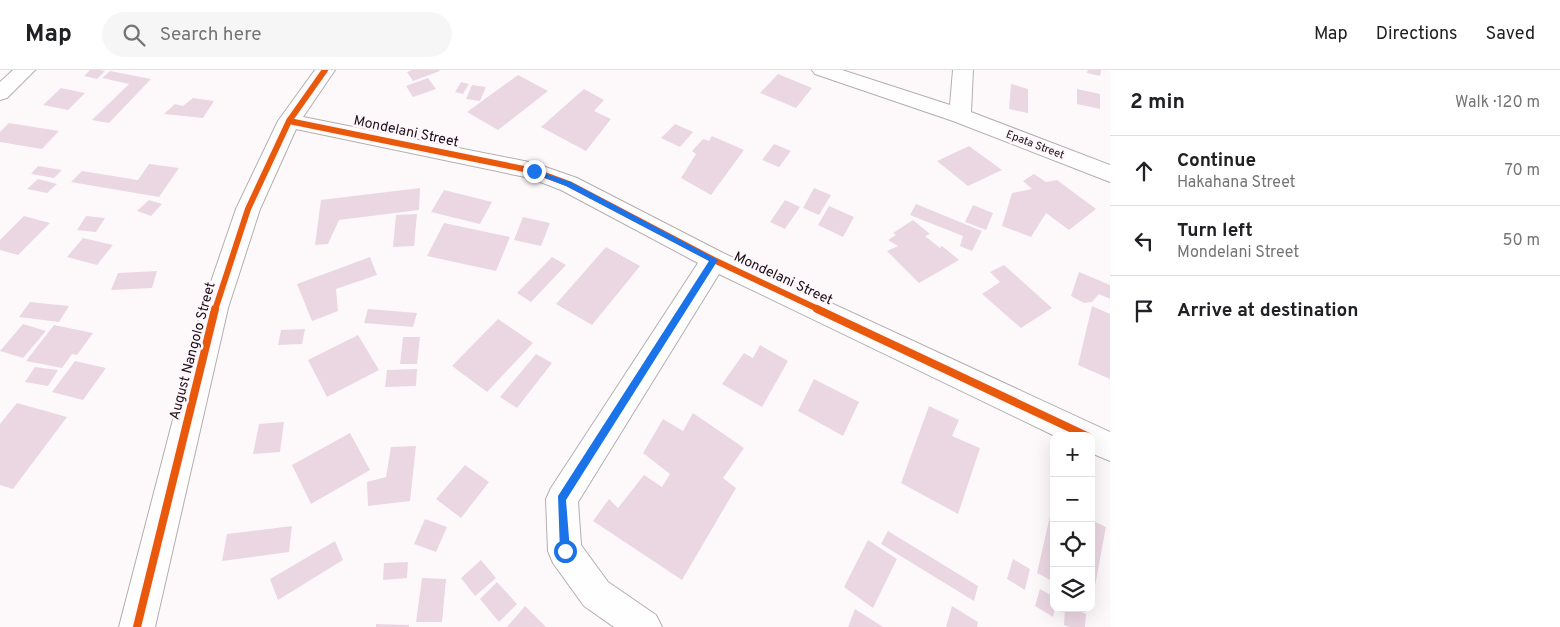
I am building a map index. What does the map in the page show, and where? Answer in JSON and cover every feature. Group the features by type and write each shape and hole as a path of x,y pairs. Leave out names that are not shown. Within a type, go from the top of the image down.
{"street":[{"path":"0,93 25,70"},
{"name":"August Nangolo Street","path":"137,627 215,308 248,209 289,121 325,70"},
{"name":"Epata Street","path":"822,70 960,116 1110,174"},
{"path":"960,116 963,70"},
{"name":"Mondelani Street","path":"289,121 534,171 569,184 714,260 1079,432"},
{"path":"644,627 596,594 565,551 562,500 714,260"},
{"path":"1095,440 1110,447"}],"building":[{"path":"90,70 105,71 97,79 84,76"},
{"path":"412,70 440,71 413,81 407,72"},
{"path":"1088,70 1101,70 1100,76 1087,73"},
{"path":"110,71 151,79 109,123 92,120 129,84 102,78"},
{"path":"778,74 812,88 796,108 760,93"},
{"path":"518,75 548,91 498,130 467,112"},
{"path":"428,78 436,89 413,97 406,86"},
{"path":"461,82 469,84 463,94 455,92"},
{"path":"1011,84 1028,89 1028,113 1009,109"},
{"path":"472,85 486,87 480,101 466,99"},
{"path":"61,88 85,93 68,110 43,105"},
{"path":"584,89 604,100 594,111 611,119 586,151 541,127"},
{"path":"1077,89 1100,94 1100,109 1077,104"},
{"path":"193,98 214,101 203,118 164,114 175,104 183,106"},
{"path":"9,123 59,131 42,149 0,142 0,132"},
{"path":"675,124 693,132 680,147 661,138"},
{"path":"712,136 744,150 711,195 681,178 696,154 692,151 703,139 709,141"},
{"path":"774,144 791,151 779,167 762,160"},
{"path":"969,146 1002,170 968,186 937,161"},
{"path":"149,164 179,168 159,197 71,182 82,171 138,180"},
{"path":"38,166 62,170 54,178 31,174"},
{"path":"1034,174 1046,182 1057,180 1096,209 1069,230 1046,213 1031,237 1002,226 1012,193 1032,189 1023,181"},
{"path":"38,179 57,184 47,193 27,189"},
{"path":"420,188 419,210 339,220 328,244 315,245 321,200"},
{"path":"814,188 831,195 819,215 803,208"},
{"path":"444,190 492,202 480,224 431,212"},
{"path":"149,200 162,204 151,216 137,211"},
{"path":"785,200 800,207 785,229 770,222"},
{"path":"916,204 982,231 972,251 960,246 963,236 910,215"},
{"path":"973,205 993,213 986,230 965,222"},
{"path":"829,206 854,217 843,237 818,225"},
{"path":"417,214 414,246 393,247 396,215"},
{"path":"24,216 50,223 18,255 0,250 0,240"},
{"path":"86,216 105,218 96,232 77,230"},
{"path":"523,217 550,223 541,246 514,240"},
{"path":"913,220 930,234 925,236 940,248 942,246 959,260 919,283 887,251 898,246 888,240 896,235 893,233"},
{"path":"444,223 510,237 496,271 427,256"},
{"path":"83,238 113,245 97,265 67,257"},
{"path":"606,247 640,266 592,325 556,304"},
{"path":"370,257 377,275 336,289 338,311 312,321 297,284"},
{"path":"552,257 566,265 531,302 517,293"},
{"path":"1004,265 1052,308 1021,328 982,294 1000,282 990,272"},
{"path":"157,271 152,288 111,290 118,273"},
{"path":"1079,272 1110,285 1110,299 1099,294 1092,302 1084,303 1071,296"},
{"path":"30,302 69,306 59,322 19,317"},
{"path":"1092,306 1110,314 1110,379 1078,365"},
{"path":"368,309 417,313 413,327 364,323"},
{"path":"498,319 533,343 487,392 452,366"},
{"path":"23,324 46,331 23,358 0,351"},
{"path":"54,325 93,333 77,355 72,354 62,368 26,361"},
{"path":"305,329 302,344 278,345 281,330"},
{"path":"358,335 379,370 327,397 308,360"},
{"path":"403,337 420,337 417,364 400,364"},
{"path":"760,345 788,361 762,407 722,384 744,353 753,358"},
{"path":"536,354 552,363 517,408 500,397"},
{"path":"75,361 106,368 83,400 52,392"},
{"path":"35,367 58,370 48,386 25,382"},
{"path":"417,369 416,386 385,387 387,370"},
{"path":"814,379 859,402 843,436 798,411"},
{"path":"17,403 67,417 13,489 0,485 0,424"},
{"path":"929,406 959,420 952,436 980,448 958,514 901,483"},
{"path":"693,413 744,448 723,478 736,488 682,580 593,521 609,499 618,508 644,475 662,487 670,474 643,453 663,419 683,431"},
{"path":"284,422 280,452 253,454 259,424"},
{"path":"350,433 370,470 311,504 292,465"},
{"path":"416,446 410,501 368,506 367,482 386,477 391,447"},
{"path":"465,465 489,482 461,518 436,499"},
{"path":"1050,516 1050,580 1037,573"},
{"path":"425,519 447,527 436,552 414,544"},
{"path":"1095,522 1106,527 1095,586"},
{"path":"292,526 289,552 222,561 227,534"},
{"path":"888,531 978,586 974,601 881,544"},
{"path":"868,540 897,559 873,608 844,587"},
{"path":"335,541 343,560 278,600 270,579"},
{"path":"1013,559 1030,569 1025,590 1007,579"},
{"path":"481,560 496,578 475,596 461,578"},
{"path":"408,562 407,578 383,580 384,563"},
{"path":"422,578 446,579 442,622 416,622"},
{"path":"497,582 517,604 499,622 480,599"},
{"path":"1040,589 1050,595 1050,612 1054,612 1053,617 1035,606"},
{"path":"525,606 546,627 507,627"},
{"path":"952,606 978,622 977,627 946,627"},
{"path":"855,609 883,627 848,627"},
{"path":"1065,612 1082,612 1086,614 1085,627 1069,627 1064,625"},
{"path":"376,624 409,625 409,627 376,627"}],"cycle path":[{"path":"137,627 215,308 248,209 289,121 325,70"},
{"path":"289,121 534,171 569,184 714,260 1079,432"}],"route":[{"path":"534,171 569,184 714,260 562,500 565,551"}]}
